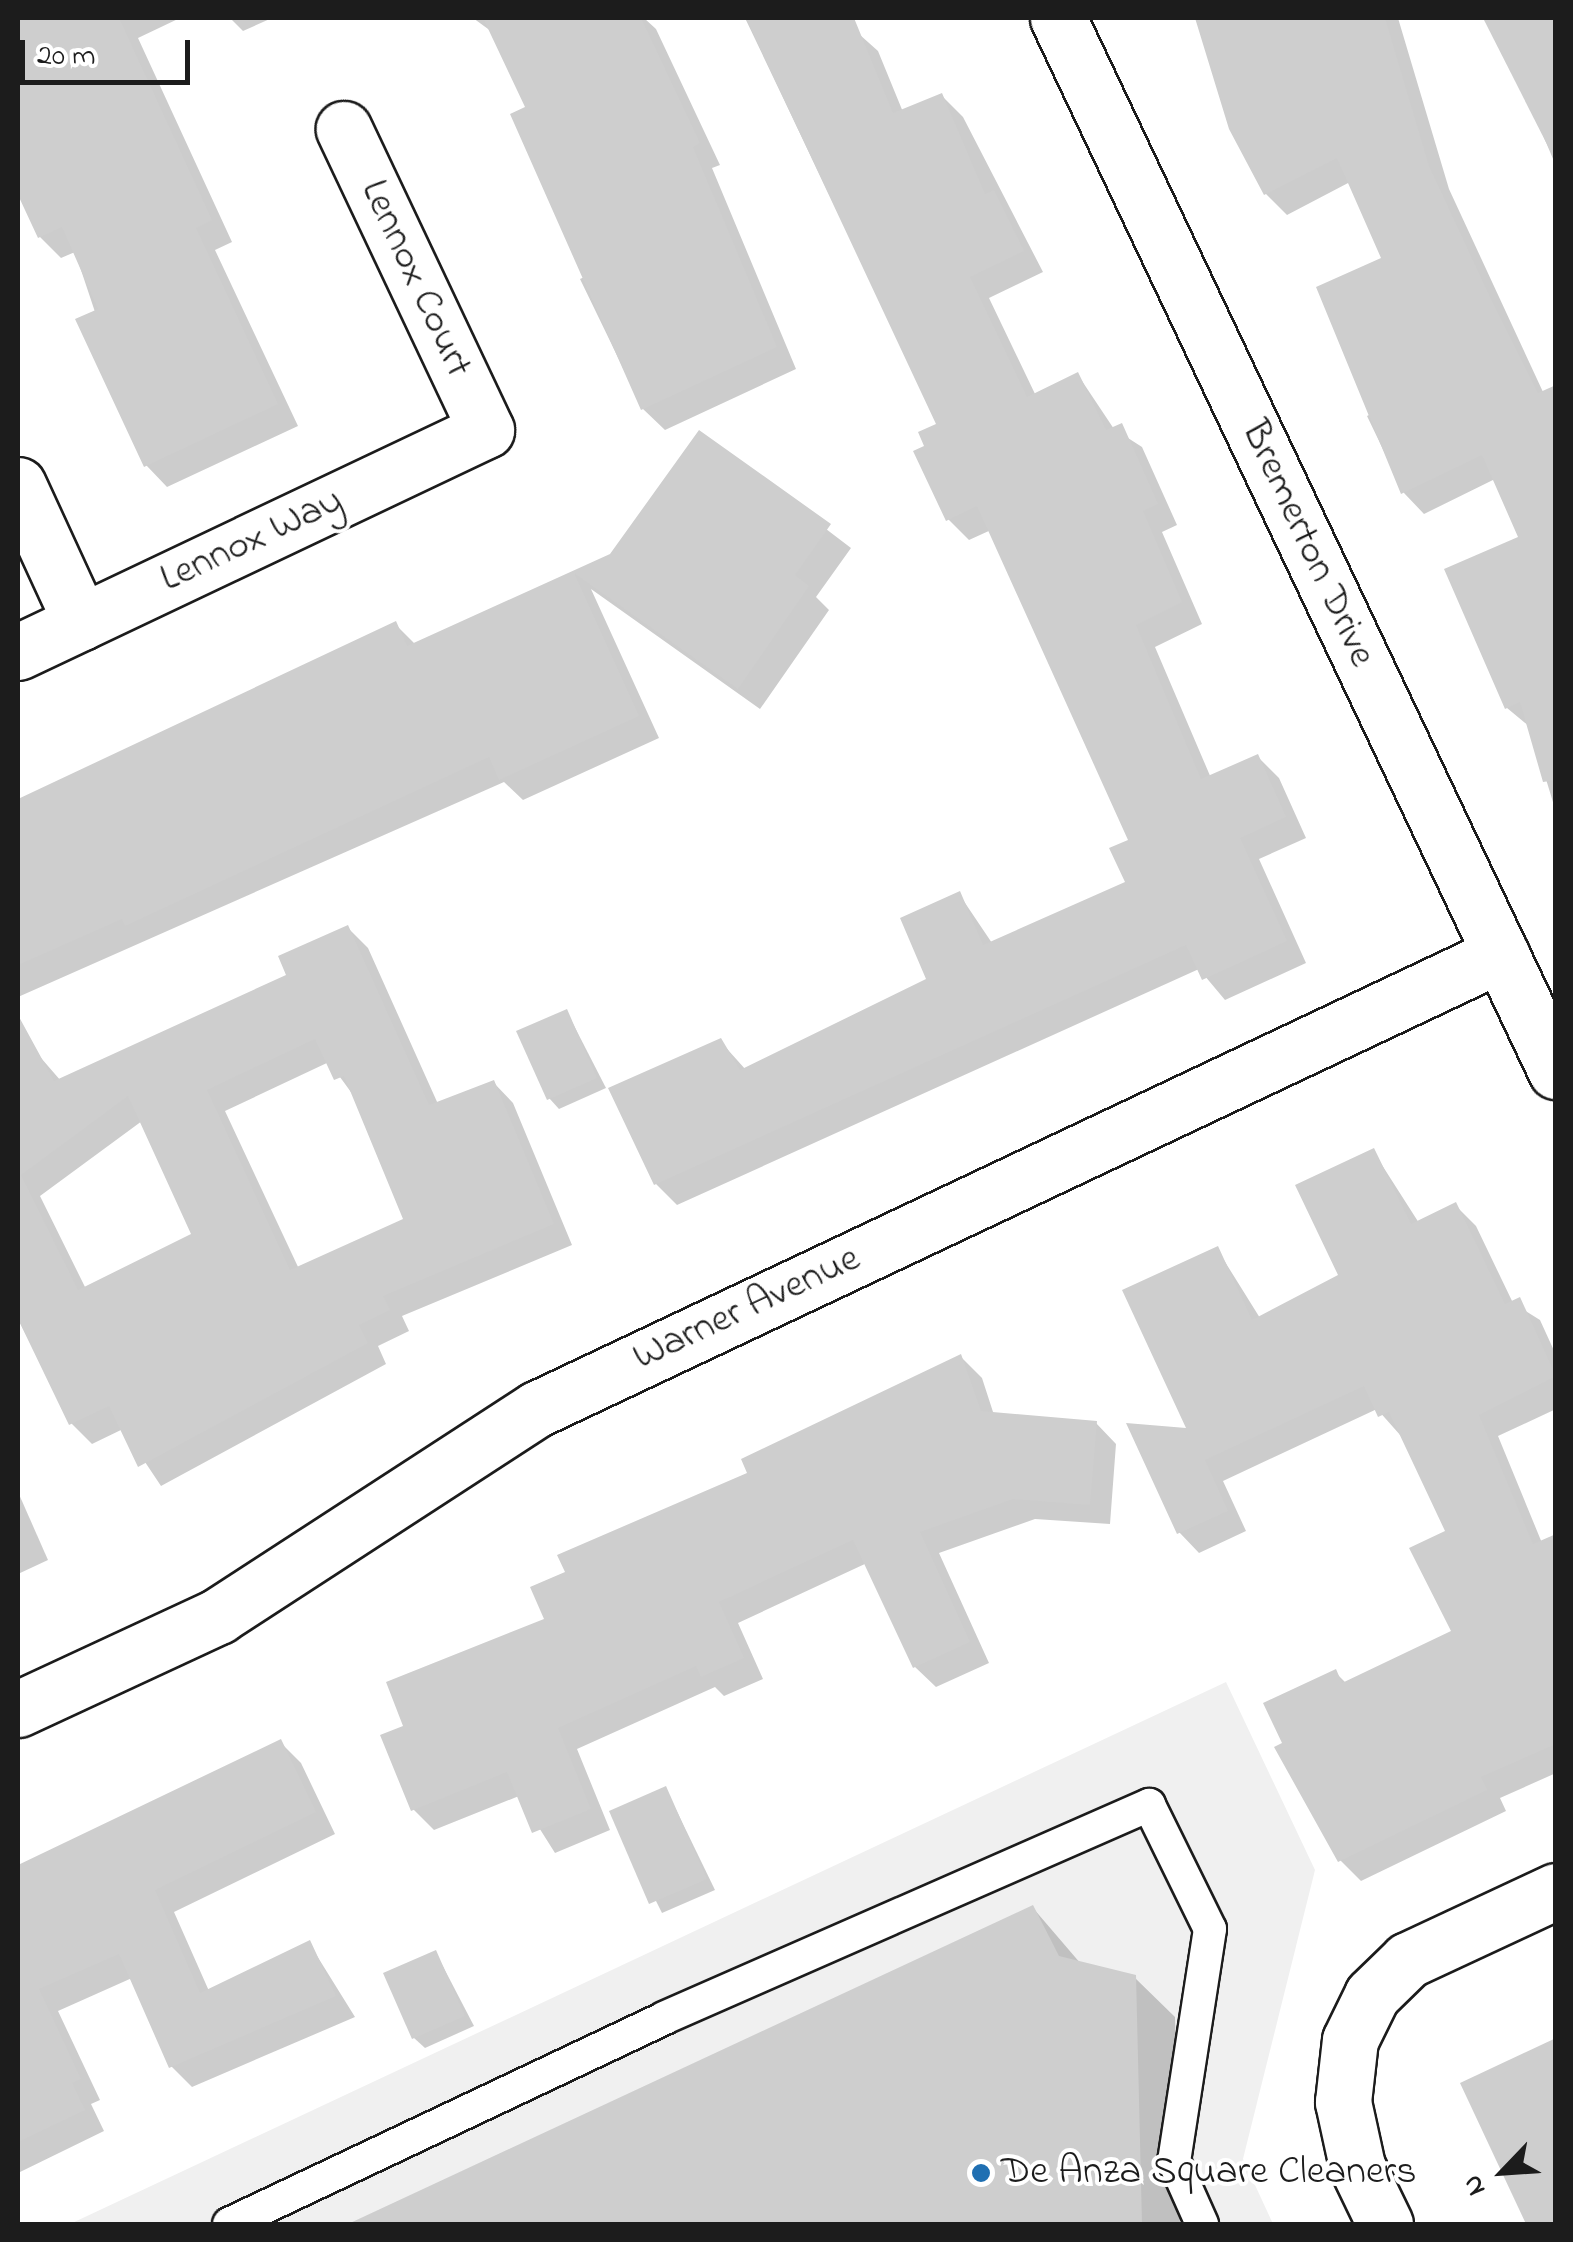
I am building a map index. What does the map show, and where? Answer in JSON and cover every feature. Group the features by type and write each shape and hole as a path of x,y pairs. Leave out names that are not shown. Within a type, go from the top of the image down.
{"street":[{"name":"Bremerton Drive","path":"1058,18 1556,1070"},
{"name":"Lennox Court","path":"344,129 486,430"},
{"name":"Lennox Way","path":"18,652 486,430"},
{"path":"18,485 81,622"},
{"name":"Warner Avenue","path":"18,1710 218,1616 537,1409 1501,954"},
{"path":"1385,2224 1358,2166 1343,2102 1350,2040 1372,1996 1408,1960 1556,1891"}],"lane":[{"path":"230,2224 664,2018 1150,1805 1210,1930 1174,2162 1202,2224"}],"shaded area":[{"path":"1226,1682 1315,1870 1243,2159 1273,2224 70,2224"}],"building":[{"path":"18,18 119,18 212,220 196,228 278,404 144,467 75,319 98,309 62,227 38,238 18,195"},
{"path":"483,18 641,18 700,143 693,147 777,347 641,410 510,114 525,107"},
{"path":"746,18 854,18 893,113 942,93 985,194 994,190 1024,251 970,277 1027,397 1078,372 1106,430 1122,423 1158,504 1143,511 1182,602 1136,625 1201,779 1258,754 1286,817 1240,838 1287,941 1202,980 1186,945 654,1185 608,1088 721,1038 740,1070 926,979 900,918 960,891 983,945 1125,882 1109,848 1128,840 977,506 946,521 913,451 924,446 918,432 936,424"},
{"path":"1195,18 1385,18 1429,166 1489,295 1538,393 1556,385 1556,780 1543,782 1520,702 1505,709 1444,569 1518,537 1482,455 1401,494 1316,287 1381,258 1337,158 1264,195 1229,129"},
{"path":"1483,18 1556,18 1556,162"},
{"path":"699,430 831,524 795,575 809,586 738,689 574,573 639,716 499,780 489,757 125,926 122,919 18,965 18,799 396,621 407,646 610,554"},
{"path":"348,925 429,1105 494,1080 554,1224 383,1296 390,1310 359,1325 368,1343 138,1467 109,1406 69,1425 18,1319 18,1015 54,1081 286,975 278,956","holes":["315,1039 334,1080 344,1076 403,1219 290,1270 207,1090","128,1096 191,1234 78,1290 21,1175"]},
{"path":"567,1009 597,1078 547,1100 516,1031"},
{"path":"1374,1148 1411,1224 1456,1202 1505,1304 1520,1297 1556,1376 1479,1415 1533,1544 1556,1534 1556,1744 1481,1777 1487,1790 1338,1862 1274,1747 1282,1743 1263,1703 1336,1669 1342,1683 1451,1631 1409,1548 1445,1531 1389,1412 1378,1417 1364,1386 1205,1460 1228,1511 1177,1534 1126,1423 1186,1428 1122,1290 1218,1246 1252,1320 1338,1275 1295,1185"},
{"path":"961,1354 981,1411 1097,1421 1090,1505 1013,1499 920,1532 970,1642 913,1668 853,1540 719,1602 744,1658 701,1677 696,1666 558,1728 591,1809 532,1833 507,1772 411,1811 380,1735 403,1726 386,1682 544,1619 530,1587 565,1572 557,1555 747,1473 741,1459"},
{"path":"281,1739 316,1812 155,1890 200,1993 310,1940 336,1996 169,2068 119,1954 39,1989 81,2079 72,2083 85,2110 18,2142 18,1865"},
{"path":"666,1786 707,1879 649,1904 609,1811"},
{"path":"1033,1905 1059,1956 1136,1975 1142,2224 348,2224"},
{"path":"436,1950 465,2016 412,2039 383,1973"},
{"path":"1556,2038 1556,2224 1526,2224 1460,2083"}],"place":[{"name":"De Anza Square Cleaners","path":"981,2173"}]}
